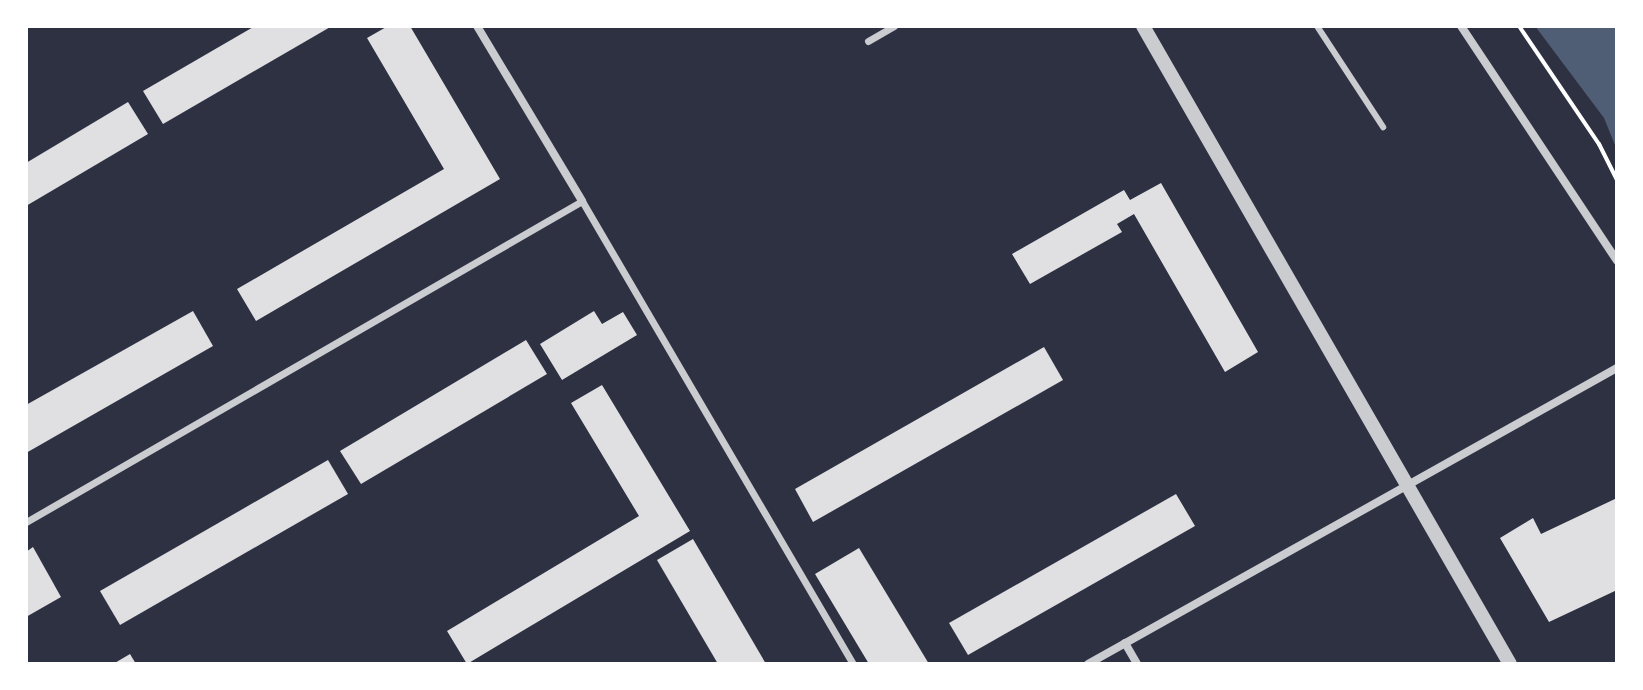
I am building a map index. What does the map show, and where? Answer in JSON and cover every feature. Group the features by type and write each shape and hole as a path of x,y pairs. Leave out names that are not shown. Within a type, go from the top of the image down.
{"street":[{"path":"477,26 853,664"},
{"path":"868,41 894,26"},
{"path":"1143,26 1510,664"},
{"path":"1461,26 1617,261"},
{"path":"26,522 582,201"},
{"path":"1088,664 1617,368"},
{"path":"1125,643 1137,664"}],"lane":[{"path":"1317,26 1383,127"}],"path":[{"path":"1519,26 1599,144 1617,180"}],"water":[{"path":"1535,26 1617,26 1617,150 1604,118"}],"building":[{"path":"255,26 332,26 163,124 143,91"},
{"path":"388,26 410,26 500,179 256,321 237,289 444,169 367,38"},
{"path":"128,102 148,134 26,206 26,163"},
{"path":"1161,183 1258,352 1225,372 1134,214 1117,224 1122,232 1030,284 1012,254 1124,190 1130,200"},
{"path":"193,311 213,346 26,453 26,405"},
{"path":"594,311 602,324 623,312 637,335 562,380 540,344"},
{"path":"526,340 547,374 361,484 340,451"},
{"path":"1044,347 1063,380 813,522 795,489"},
{"path":"602,385 690,531 467,664 447,631 639,516 571,403"},
{"path":"328,460 348,494 120,625 100,591"},
{"path":"1176,494 1195,526 968,655 949,623"},
{"path":"1617,498 1617,590 1549,622 1500,538 1533,518 1541,534"},
{"path":"693,539 766,664 718,664 657,560"},
{"path":"33,547 61,597 26,617 26,552"},
{"path":"859,548 929,664 869,664 815,574"},
{"path":"130,654 136,664 113,664"}]}
